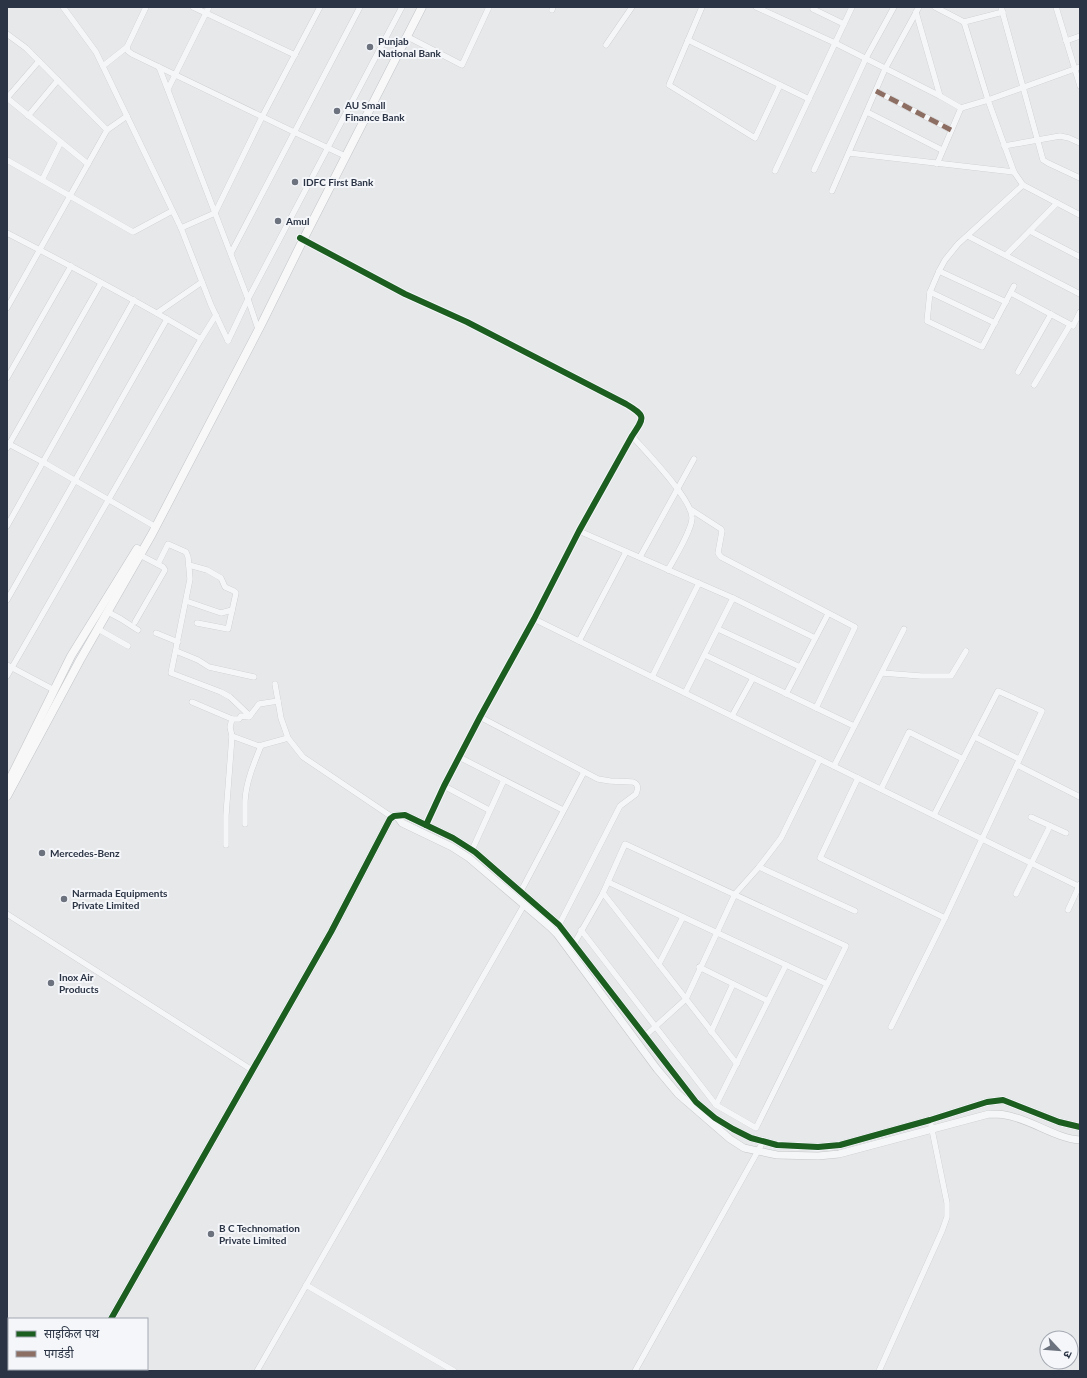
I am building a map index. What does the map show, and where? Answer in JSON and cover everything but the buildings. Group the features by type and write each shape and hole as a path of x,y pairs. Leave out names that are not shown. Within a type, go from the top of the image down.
{"main road":[{"path":"7,796 140,555 418,7"},
{"path":"301,239 408,37 422,7"},
{"path":"7,785 71,656 154,526"}],"street":[{"path":"63,7 96,52 103,66 181,228 202,282 228,341 248,299 402,7"},
{"path":"103,66 127,47 146,7"},
{"path":"193,7 295,55"},
{"path":"168,89 208,7"},
{"path":"181,228 215,213 262,117 320,7"},
{"path":"230,253 360,7"},
{"path":"408,37 462,65 489,7"},
{"path":"606,45 632,7"},
{"path":"702,7 669,85 755,138 780,85"},
{"path":"756,7 770,10 961,108 988,100 1077,67"},
{"path":"814,7 814,9 844,24"},
{"path":"775,171 852,7"},
{"path":"814,170 866,58 894,7"},
{"path":"935,7 964,22 988,100 1014,172 1024,185 1080,215"},
{"path":"1059,8 1066,41 1077,67 1080,86"},
{"path":"964,22 1002,9 1043,160 1080,178"},
{"path":"832,191 885,69 918,10"},
{"path":"918,10 940,96"},
{"path":"7,34 26,48 107,130"},
{"path":"1066,41 1080,36"},
{"path":"688,40 809,99"},
{"path":"127,47 128,51 132,54 343,155"},
{"path":"39,61 7,98 88,164"},
{"path":"159,67 257,326"},
{"path":"28,116 58,80"},
{"path":"876,91 950,130"},
{"path":"937,164 950,130 961,108"},
{"path":"867,112 942,150"},
{"path":"7,308 107,130 127,116"},
{"path":"1004,146 1060,136 1080,143"},
{"path":"42,180 61,142"},
{"path":"849,153 1014,172"},
{"path":"7,160 133,232 172,211"},
{"path":"1014,286 982,347 927,321 930,292 939,270 958,244 1024,185"},
{"path":"1006,255 1058,203"},
{"path":"1030,231 1080,256"},
{"path":"7,233 167,318 201,339"},
{"path":"968,236 1080,294"},
{"path":"301,239 405,294 467,322 639,412 642,415 641,422 579,531 534,619 480,717 444,786 426,825"},
{"path":"7,378 71,266"},
{"path":"939,270 1006,302"},
{"path":"157,313 202,282"},
{"path":"101,283 8,445 43,462 154,526"},
{"path":"930,292 995,323"},
{"path":"1011,292 1070,325"},
{"path":"7,526 134,300"},
{"path":"1034,385 1070,325 1073,326 1080,312"},
{"path":"1018,372 1050,314"},
{"path":"7,676 9,667 216,315"},
{"path":"7,600 167,318"},
{"path":"632,436 677,489 690,508 721,529 722,531 718,553 721,557 855,627 816,708"},
{"path":"640,557 694,459"},
{"path":"668,570 688,532 692,518 690,508"},
{"path":"579,531 733,598 815,638"},
{"path":"158,564 168,544 186,552 189,565 190,579 171,673 221,692 230,697 250,716"},
{"path":"580,641 626,552"},
{"path":"135,622 165,570 158,564 140,555"},
{"path":"189,565 207,570 221,578 225,587 236,592 228,629 197,623"},
{"path":"652,677 699,583"},
{"path":"685,693 733,598"},
{"path":"186,601 221,613 232,610"},
{"path":"108,612 138,630"},
{"path":"786,694 828,614"},
{"path":"534,619 1080,886 1068,910"},
{"path":"98,629 128,646"},
{"path":"718,629 800,667"},
{"path":"834,766 904,629"},
{"path":"156,633 178,642"},
{"path":"176,651 198,660 209,667 254,677"},
{"path":"882,673 951,676 966,651"},
{"path":"704,655 854,726"},
{"path":"9,667 54,690"},
{"path":"732,716 753,678"},
{"path":"275,684 281,718 288,738 303,757 395,816 402,823 445,844 469,858 557,934 657,1069 678,1094 730,1139 744,1148 777,1154 818,1156 839,1154 989,1114 1004,1114 1064,1137 1080,1140"},
{"path":"891,1027 945,918 1042,711 998,691 934,815"},
{"path":"192,702 232,719 250,716 260,704 278,701"},
{"path":"480,717 598,779 636,783 638,790 636,794 620,806 559,925"},
{"path":"226,845 226,815 232,736 230,727 232,719"},
{"path":"880,789 909,732 963,759"},
{"path":"232,736 261,746 288,738"},
{"path":"975,737 1080,797"},
{"path":"245,824 245,801 247,790 251,773 261,746"},
{"path":"459,757 563,810"},
{"path":"645,1036 686,999 699,967 735,894 759,867 781,838 820,759"},
{"path":"521,890 584,772"},
{"path":"858,778 820,858 945,918"},
{"path":"472,850 504,780"},
{"path":"444,786 489,810"},
{"path":"395,816 405,815 453,838 472,850 521,890 559,925 696,1102 715,1118 732,1129 751,1138 764,1140 777,1145 818,1147 840,1145 930,1120 987,1102 1003,1100 1059,1122 1079,1125"},
{"path":"112,1318 331,932 395,816"},
{"path":"1032,817 1066,833"},
{"path":"1016,894 1050,826"},
{"path":"574,944 581,930 603,893 625,844 846,946 756,1128 716,1105 581,930"},
{"path":"759,867 855,911"},
{"path":"608,882 827,984"},
{"path":"603,893 737,1064"},
{"path":"256,1371 524,905"},
{"path":"7,914 252,1070"},
{"path":"659,964 684,917"},
{"path":"716,1105 786,965"},
{"path":"699,967 768,1001"},
{"path":"712,1032 733,984"},
{"path":"879,1371 942,1231 946,1217 947,1203 930,1120"},
{"path":"635,1371 764,1140"},
{"path":"306,1285 454,1371"}],"marked path":[{"path":"876,91 951,130"}],"cycle path":[{"path":"300,238 405,294 467,322 626,404 637,411 641,417 639,425 579,531 534,619 480,717 444,786 426,825"},
{"path":"112,1318 331,932 390,819 394,816 405,815 453,838 475,852 559,925 696,1102 715,1118 751,1138 777,1145 818,1147 840,1145 930,1120 987,1102 1003,1100 1059,1122 1080,1127"}],"place":[{"name":"Punjab National Bank","path":"370,47"},
{"name":"AU Small Finance Bank","path":"337,111"},
{"name":"IDFC First Bank","path":"295,182"},
{"name":"Amul","path":"278,221"},
{"name":"Mercedes-Benz","path":"42,853"},
{"name":"Narmada Equipments Private Limited","path":"64,899"},
{"name":"Inox Air Products","path":"51,983"},
{"name":"B C Technomation Private Limited","path":"211,1234"}]}
